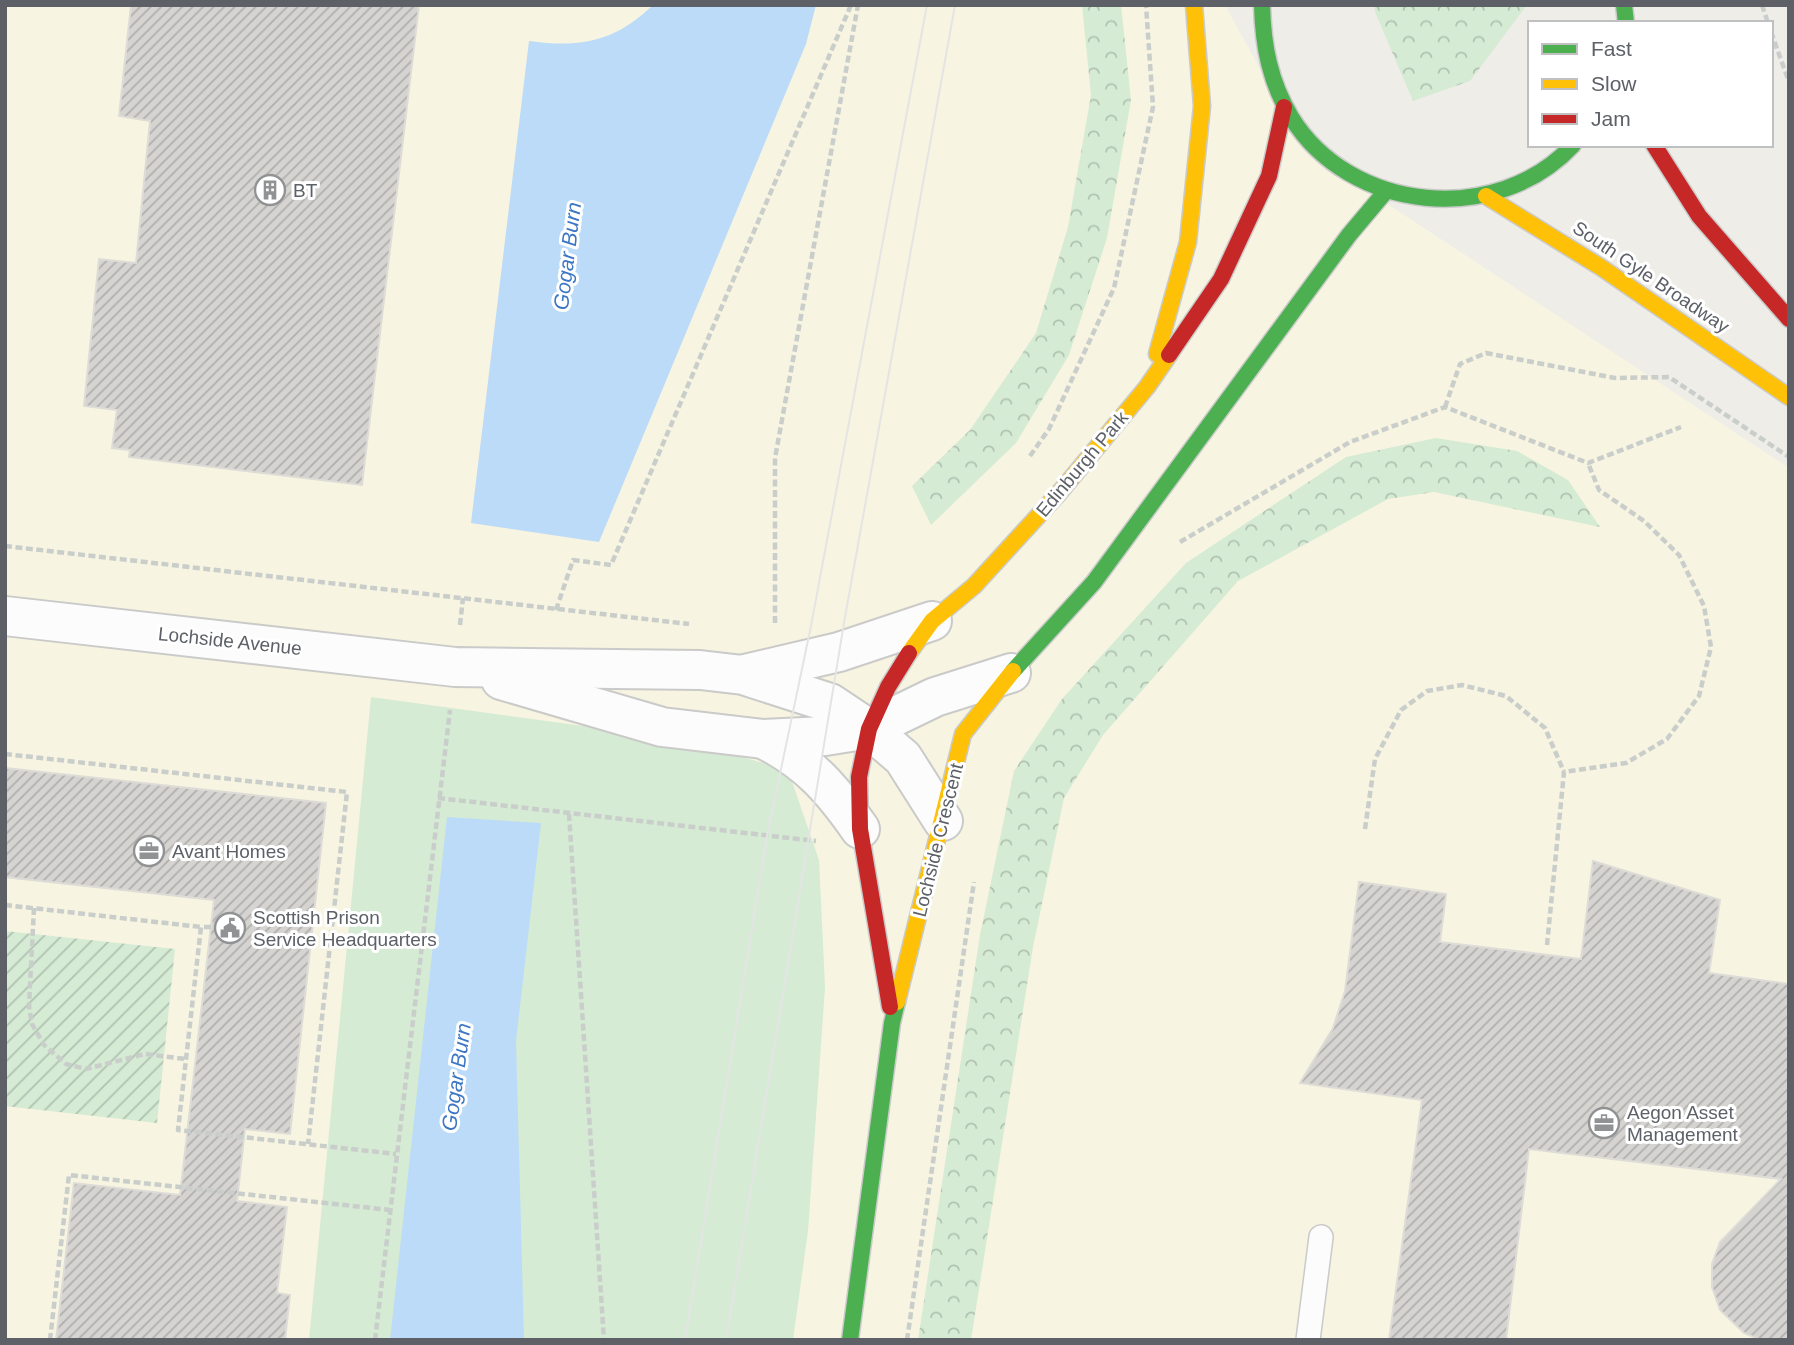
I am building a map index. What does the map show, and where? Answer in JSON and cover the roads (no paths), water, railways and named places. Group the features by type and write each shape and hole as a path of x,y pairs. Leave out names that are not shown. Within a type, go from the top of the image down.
{"street":[{"path":"1147,387 1188,242 1202,106 1194,5"},
{"path":"1262,5 1261,26 1268,68 1284,107 1310,143 1345,172 1386,191 1436,200 1486,196 1531,178 1570,147"},
{"name":"Edinburgh Park","path":"743,675 839,652 932,621 974,586 1060,492 1147,387 1221,279 1269,176 1284,107"},
{"path":"1655,147 1699,216 1789,319"},
{"path":"1011,673 1094,582 1349,235 1386,191"},
{"name":"South Gyle Broadway","path":"1486,196 1546,230 1789,397"},
{"name":"Lochside Avenue","path":"5,616 456,667 701,670 743,675 830,703 869,729 903,758 943,821"},
{"name":"Lochside Crescent","path":"892,1023 860,830 859,777 869,729 888,687 932,621"},
{"name":"Lochside Avenue","path":"456,667 662,727 763,739 825,736 869,729 935,697 1011,673"},
{"name":"Lochside Crescent","path":"850,1340 892,1023 963,733 1011,673"},
{"name":"Lochside Crescent","path":"763,739 785,750 818,775 860,830"}],"lane":[{"path":"1308,1340 1321,1237"}],"water":[{"name":"Gogar Burn","path":"653,5 816,5 806,44 599,542 471,523 529,41 565,44 596,40 625,27"},
{"name":"Gogar Burn","path":"447,817 541,823 516,1041 524,1340 390,1340"}],"tram line":[{"path":"685,1340 767,836 811,626 927,5"},
{"path":"726,1340 845,617 955,5"}],"place":[{"name":"BT","path":"270,190"},
{"name":"Avant Homes","path":"149,851"},
{"name":"Scottish Prison Service Headquarters","path":"230,928"},
{"name":"Aegon Asset Management","path":"1604,1123"}]}
